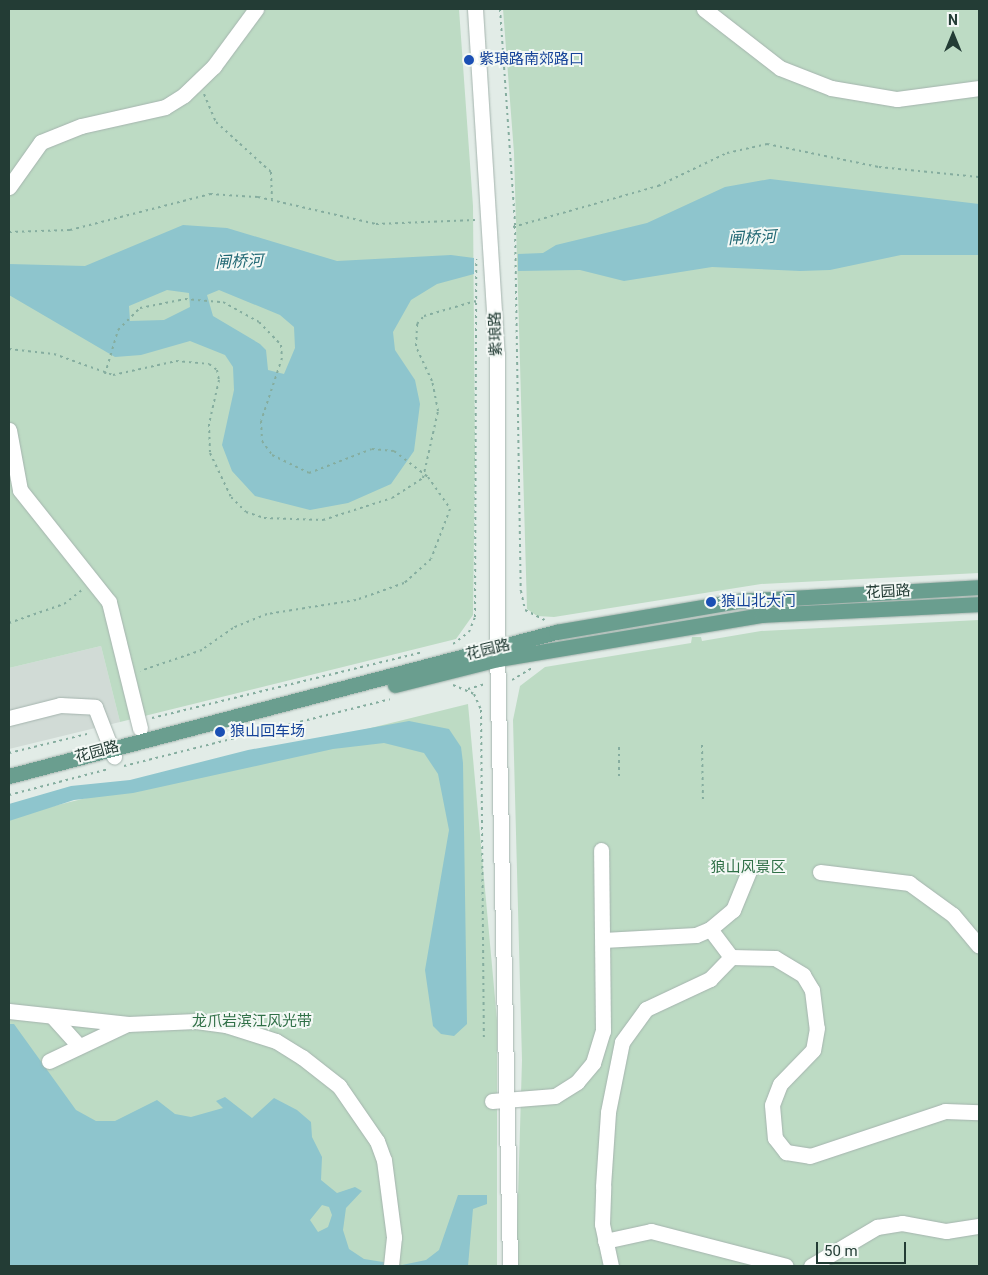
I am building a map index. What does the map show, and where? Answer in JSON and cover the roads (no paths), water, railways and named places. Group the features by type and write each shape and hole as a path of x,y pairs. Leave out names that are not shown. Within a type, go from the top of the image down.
{"main road":[{"name":"花园路","path":"9,784 115,759 498,654 556,632 738,601 979,587"},
{"name":"花园路","path":"498,654 762,615 979,604"},
{"name":"花园路","path":"9,776 115,759"}],"street":[{"path":"9,186 41,142 81,126 165,107 200,82 256,9"},
{"name":"紫琅路","path":"475,9 497,354 498,654 509,1100 510,1266"},
{"path":"704,9 780,68 831,88 897,99 979,88"},
{"path":"9,430 20,490 94,578 114,615 142,724"},
{"path":"9,718 60,705 95,707 115,759"},
{"path":"492,1101 555,1096 577,1082 593,1063 603,1031 601,850"},
{"path":"603,940 696,935 710,929 733,910 749,871"},
{"path":"820,872 909,883 953,915 979,946"},
{"path":"710,929 731,956 775,958 803,975 812,990 817,1028 813,1050 780,1084 772,1105 775,1138 786,1152 810,1156 945,1111 979,1112"},
{"path":"611,1266 605,1241 603,1207 608,1112 628,1030 646,1009 710,979 731,956"},
{"path":"10,1011 128,1024 196,1021 226,1025 276,1041 320,1069 353,1103 377,1141 384,1160 392,1261"},
{"path":"52,1016 77,1044"},
{"path":"49,1061 77,1044 128,1024"},
{"path":"811,1266 877,1227 902,1223 946,1232 979,1226"},
{"path":"605,1241 651,1232 786,1266"}],"water":[{"name":"闸桥河","path":"770,179 979,204 979,255 901,255 830,270 800,271 712,267 624,281 580,270 518,271 518,254 543,253 556,245 647,223 725,187"},
{"name":"闸桥河","path":"183,225 227,228 337,261 451,255 474,258 474,274 437,284 411,300 393,332 395,350 415,380 420,404 414,451 391,484 348,503 310,510 255,496 232,471 222,445 234,390 233,367 225,355 190,341 141,355 115,357 9,295 9,264 85,266","holes":["167,290 189,293 190,307 164,320 130,321 129,306","219,290 280,315 294,327 295,348 284,374 268,370 266,350 260,344 213,316 207,295"]},
{"path":"409,721 449,729 461,747 463,763 467,1024 454,1036 441,1034 433,1026 425,970 449,830 438,774 424,753 384,743 333,749 133,793 74,800 9,821 9,804 71,786 130,780 248,750"},
{"path":"9,1024 14,1024 76,1110 96,1121 115,1121 157,1100 175,1114 191,1117 223,1108 216,1101 225,1097 252,1118 274,1098 297,1110 311,1122 312,1137 322,1157 321,1180 337,1193 355,1187 362,1191 346,1208 343,1230 349,1249 364,1259 402,1265 426,1260 439,1250 458,1195 487,1195 487,1204 473,1209 468,1266 9,1266","holes":["322,1205 329,1207 332,1215 328,1227 318,1232 310,1220"]}],"place":[{"name":"紫琅路南郊路口","path":"469,60"},
{"name":"狼山北大门","path":"711,602"},
{"name":"狼山回车场","path":"220,732"}],"park label":[{"name":"狼山风景区","path":"748,868"},
{"name":"龙爪岩滨江风光带","path":"252,1022"}]}
